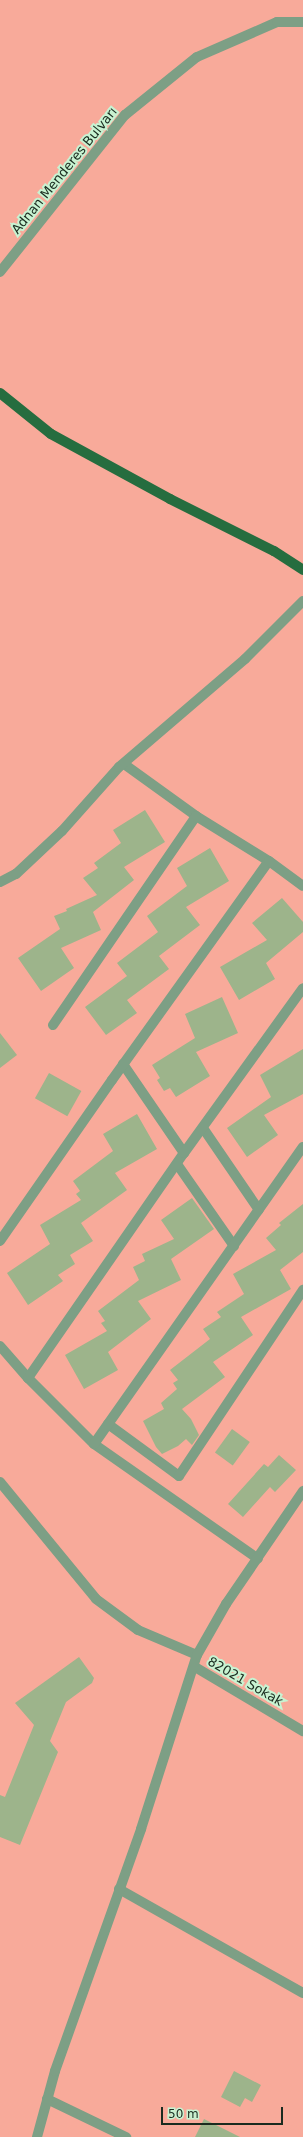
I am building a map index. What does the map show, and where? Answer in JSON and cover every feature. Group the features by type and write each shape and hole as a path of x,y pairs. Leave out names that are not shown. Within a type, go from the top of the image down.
{"main road":[{"path":"0,393 52,434 170,499 274,552 303,570"}],"street":[{"name":"Adnan Menderes Bulvarı","path":"0,272 125,116 197,57 276,22 303,22"},
{"path":"0,882 16,874 62,831 124,764 245,659 303,601"},
{"path":"124,764 196,816 269,861 303,886"},
{"path":"53,1025 196,816"},
{"path":"0,1241 123,1064 269,861"},
{"path":"28,1378 184,1153 303,988"},
{"path":"123,1064 184,1153"},
{"path":"202,1128 259,1210"},
{"path":"94,1444 303,1147"},
{"path":"177,1164 234,1246"},
{"path":"108,1424 179,1476 303,1290"},
{"path":"0,1346 28,1378 94,1444 258,1559"},
{"path":"0,1482 96,1599 138,1630 197,1655"},
{"path":"37,2137 55,2071 195,1667 197,1655 226,1604 303,1491"},
{"name":"82021 Sokak","path":"195,1667 303,1731"},
{"path":"119,1889 303,1993"},
{"path":"47,2099 126,2137"}],"shaded area":[{"path":"0,0 303,0 303,2137 0,2137"}],"building":[{"path":"145,810 165,842 124,867 134,880 93,912 101,930 61,948 74,968 41,991 18,958 60,929 54,916 67,911 66,909 97,895 83,878 98,868 94,863 121,843 113,830"},
{"path":"210,848 229,881 186,907 200,925 159,956 169,969 127,1000 137,1013 106,1035 85,1007 127,976 117,963 158,932 147,916 187,886 177,868"},
{"path":"282,898 303,922 303,932 266,963 275,979 239,1000 220,967 267,940 252,923"},
{"path":"222,997 238,1033 196,1052 210,1076 176,1097 170,1088 164,1091 157,1080 160,1078 152,1065 195,1038 185,1014"},
{"path":"0,1033 17,1055 0,1068"},
{"path":"303,1049 303,1094 264,1115 278,1135 247,1157 227,1128 271,1097 260,1075"},
{"path":"49,1073 81,1091 67,1116 35,1098"},
{"path":"137,1114 157,1149 115,1173 127,1190 81,1223 93,1241 70,1255 75,1264 58,1275 63,1281 28,1305 7,1273 50,1244 40,1225 81,1200 76,1194 80,1191 73,1181 113,1151 103,1134"},
{"path":"192,1198 214,1229 171,1259 181,1280 138,1301 151,1319 108,1352 118,1370 84,1389 65,1355 107,1331 101,1323 105,1321 98,1311 139,1280 133,1267 145,1261 142,1254 174,1239 161,1220"},
{"path":"303,1204 303,1252 280,1270 291,1289 241,1317 253,1335 213,1362 225,1377 182,1409 191,1419 199,1435 192,1445 186,1439 178,1446 162,1454 156,1447 143,1421 164,1409 161,1403 177,1389 173,1383 178,1380 170,1370 210,1339 203,1329 221,1317 217,1312 244,1294 233,1274 276,1250 266,1238 281,1225 279,1223"},
{"path":"232,1429 250,1442 233,1465 215,1452"},
{"path":"279,1455 296,1470 275,1492 270,1487 243,1517 228,1504 264,1464 268,1467"},
{"path":"79,1657 94,1678 92,1683 66,1702 50,1741 58,1752 20,1845 0,1837 0,1795 5,1797 34,1725 15,1703"},
{"path":"234,2071 261,2085 252,2102 245,2098 240,2107 221,2097"},
{"path":"204,2119 240,2137 195,2137"}]}
